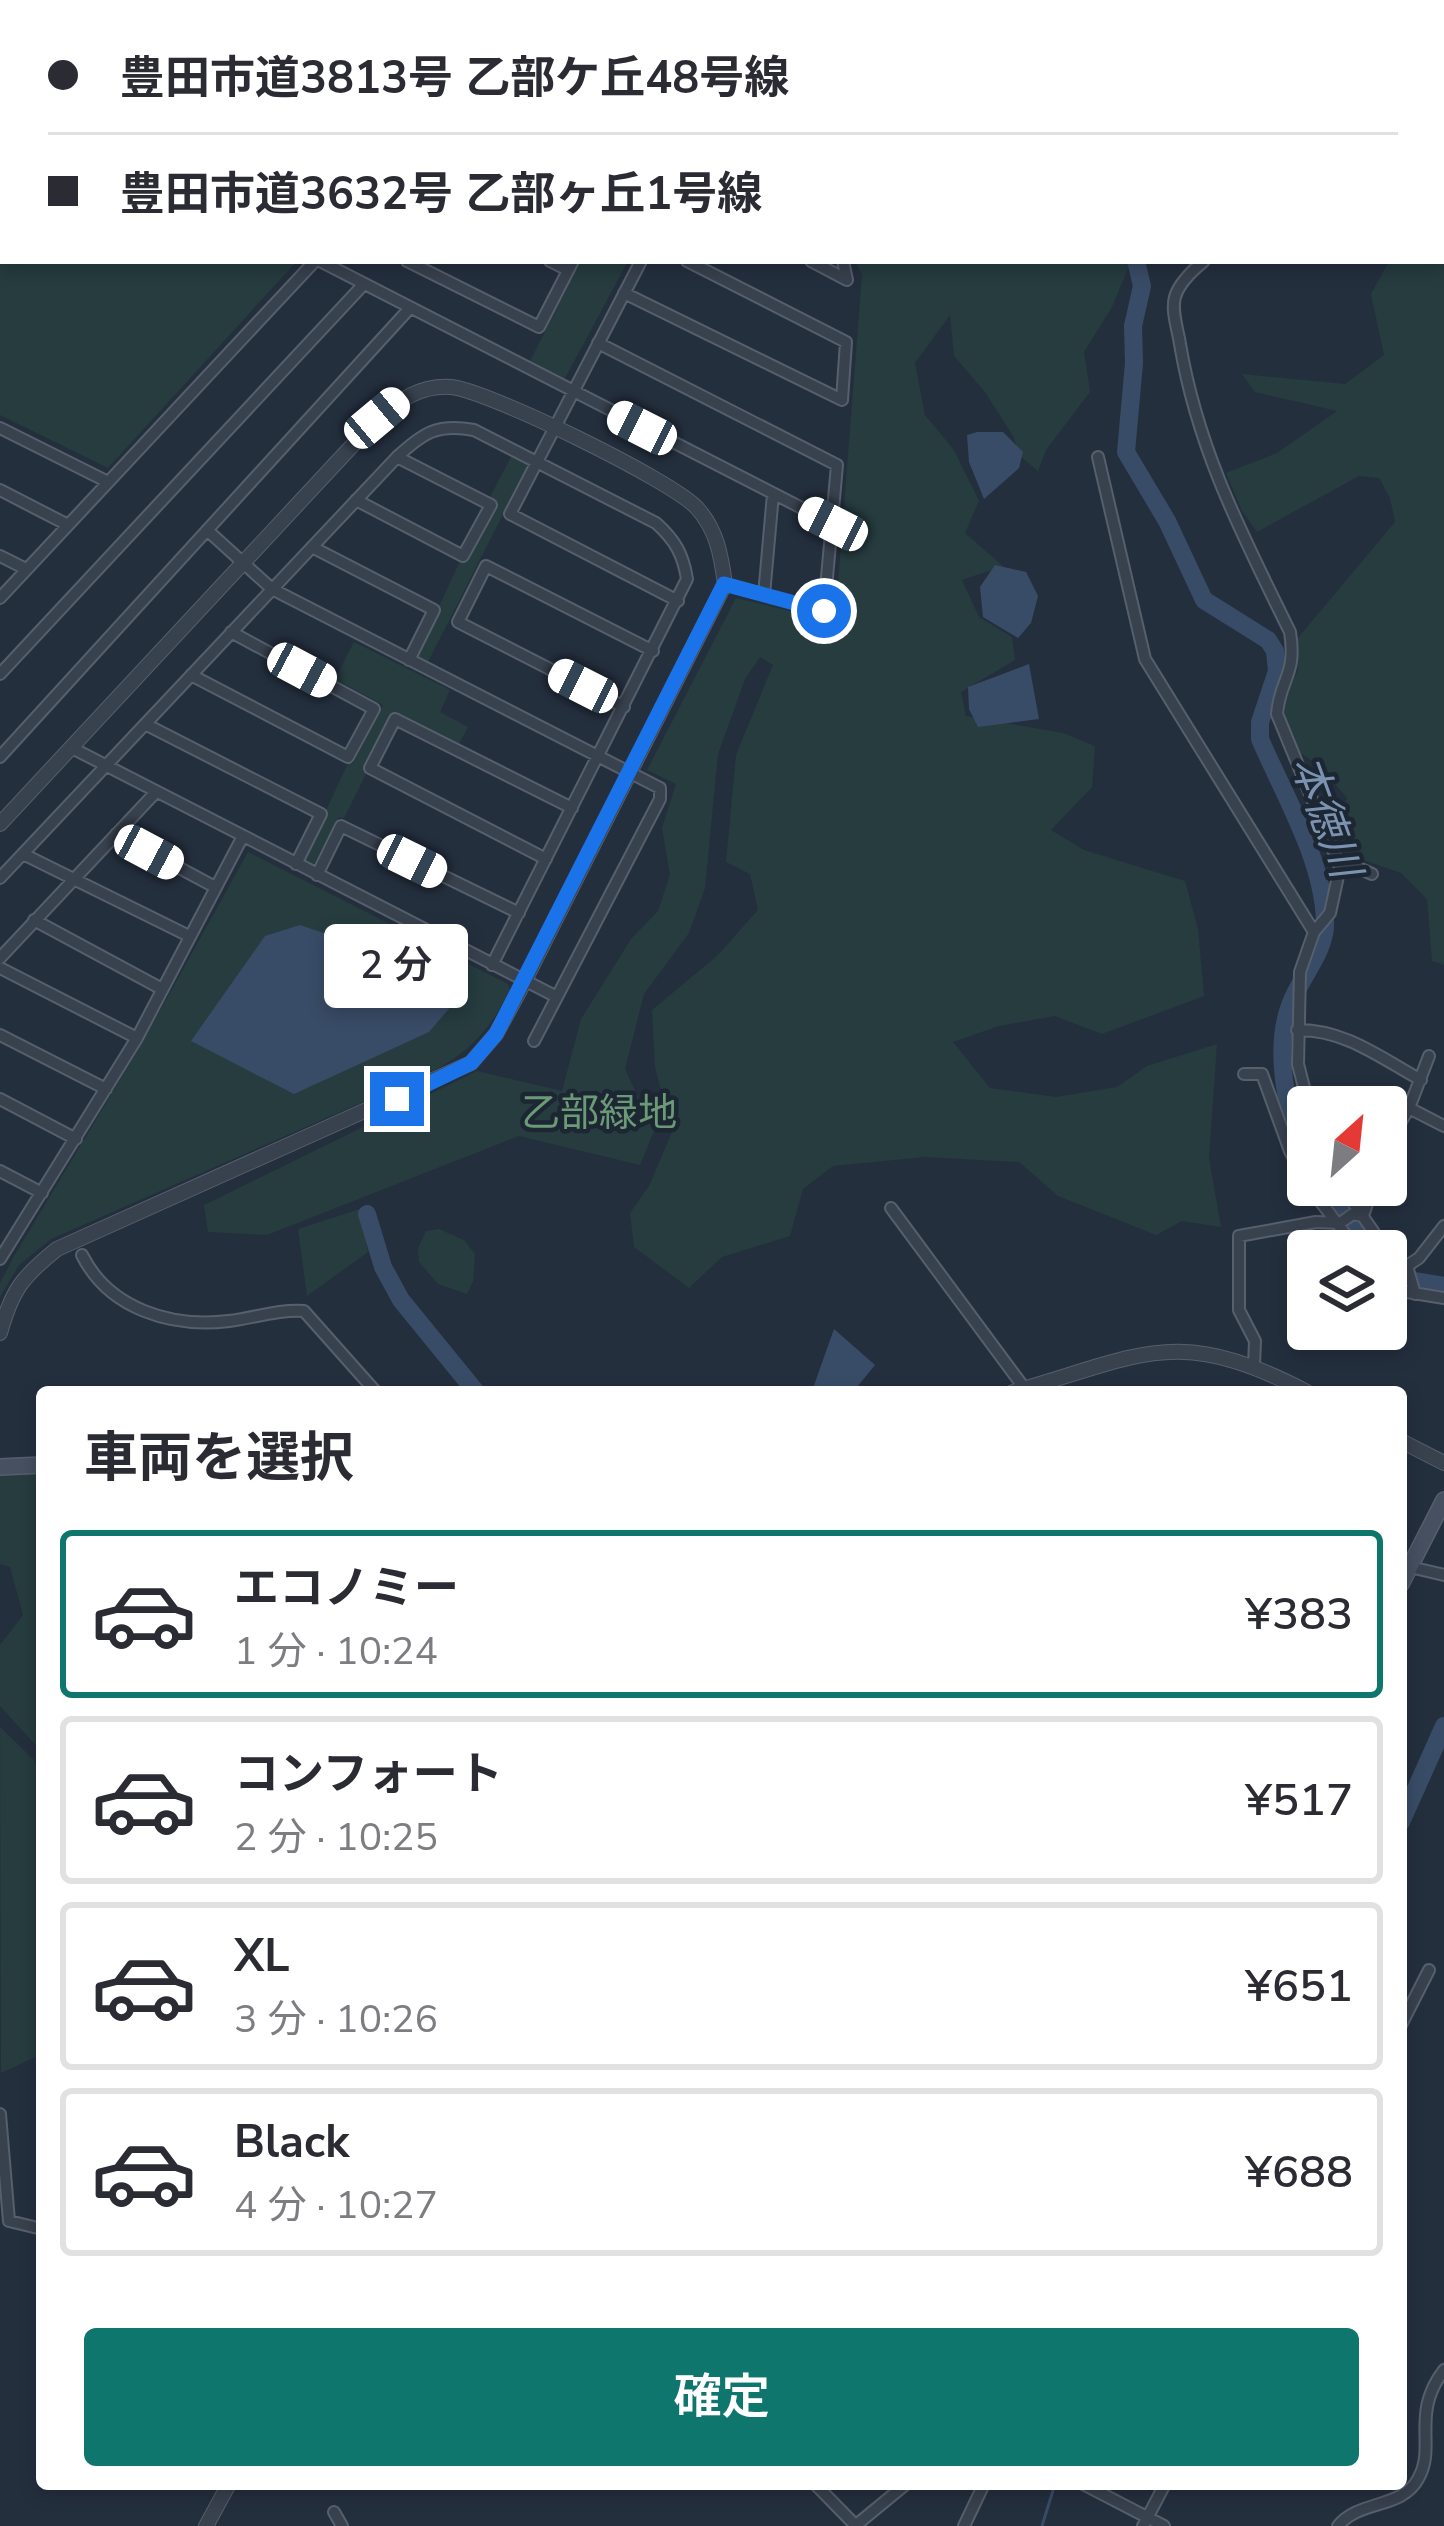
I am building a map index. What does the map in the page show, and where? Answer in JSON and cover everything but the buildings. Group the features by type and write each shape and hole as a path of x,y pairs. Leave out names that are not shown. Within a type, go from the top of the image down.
{"main road":[{"path":"0,1467 36,1465"},
{"path":"1407,1573 1444,1499"}],"street":[{"path":"0,598 314,264"},
{"path":"323,264 833,524"},
{"path":"413,264 539,327 570,266"},
{"path":"638,264 572,393 548,424 537,461 510,514 678,601"},
{"path":"624,292 842,400 846,342 693,264"},
{"path":"817,264 848,280 843,264"},
{"path":"1201,264 1175,296 1197,426 1222,494 1290,632 1291,675 1276,714 1340,867 1330,913 1316,928 1300,972 1298,1064 1304,1086"},
{"path":"0,674 364,284"},
{"path":"0,757 410,308"},
{"path":"598,343 837,465 824,611 724,584"},
{"path":"0,824 377,418 400,399 424,389 455,387 491,396 548,424 692,502 716,537 724,584 524,981 496,1034 471,1063 57,1249 12,1292 0,1331"},
{"path":"0,878 397,457 426,430 449,426 474,430 656,523 672,537 683,557 687,579 492,965"},
{"path":"0,428 108,482"},
{"path":"356,500 464,556 491,505 397,457"},
{"path":"1098,457 1145,659 1316,928"},
{"path":"0,490 68,525"},
{"path":"764,595 773,494"},
{"path":"207,530 272,590 660,788 660,799 534,1041"},
{"path":"312,547 434,610 410,660"},
{"path":"0,556 26,569"},
{"path":"624,706 458,622 486,566 653,651"},
{"path":"191,675 348,757 374,709 231,632"},
{"path":"546,859 370,769 386,736 395,719 572,808"},
{"path":"145,724 321,814 296,864"},
{"path":"72,748 557,997"},
{"path":"0,958 156,792"},
{"path":"317,874 341,826 519,913"},
{"path":"116,834 215,886"},
{"path":"0,1259 5,1238 43,1193 137,1038 243,836"},
{"path":"22,854 189,936"},
{"path":"1340,867 1354,866 1372,874"},
{"path":"34,920 162,989"},
{"path":"0,968 137,1038"},
{"path":"1298,1027 1343,1036 1421,1080"},
{"path":"0,1035 106,1089"},
{"path":"1407,1111 1429,1056"},
{"path":"1244,1074 1262,1074 1287,1145"},
{"path":"0,1099 76,1139"},
{"path":"1409,1108 1444,1126"},
{"path":"0,1171 43,1193"},
{"path":"1326,1206 1344,1230"},
{"path":"1353,1206 1370,1230"},
{"path":"1254,1365 1255,1341 1239,1310 1239,1236 1316,1222 1340,1223 1358,1215 1362,1206"},
{"path":"891,1208 1016,1386"},
{"path":"1407,1265 1419,1258 1444,1226"},
{"path":"82,1255 96,1279 117,1298 150,1314 197,1322 304,1311 371,1386"},
{"path":"1407,1269 1415,1294"},
{"path":"1407,1292 1444,1298"},
{"path":"1052,1386 1150,1351 1208,1353 1254,1365 1295,1386"},
{"path":"1407,1444 1444,1463"},
{"path":"1410,1567 1444,1575"},
{"path":"1407,2013 1429,1970"},
{"path":"0,2114 9,2221 36,2228"},
{"path":"1338,2526 1353,2511 1396,2498 1415,2485 1424,2463 1426,2402 1444,2370"},
{"path":"206,2526 226,2490"},
{"path":"820,2490 855,2526 899,2490"},
{"path":"964,2526 981,2490"},
{"path":"1092,2490 1146,2522 1164,2526"},
{"path":"1146,2522 1162,2490"},
{"path":"334,2512 342,2526"}],"green space":[{"path":"0,264 294,264 108,468 0,415"},
{"path":"579,264 626,264 563,382 528,365"},
{"name":"乙部緑地","path":"856,264 1129,266 1112,307 1084,352 1090,392 1046,450 1038,471 1020,456 985,392 954,356 950,315 915,363 925,415 954,450 979,501 965,533 1003,566 962,580 979,617 1012,637 1015,660 961,692 966,716 1063,733 1095,746 1092,787 1051,830 1084,850 1185,881 1198,929 1204,996 1102,1034 1055,1016 999,1026 953,1042 990,1088 1056,1097 1117,1087 1147,1066 1217,1044 1209,1158 1221,1227 1182,1221 1156,1235 1058,1196 1019,1162 925,1157 833,1166 803,1189 790,1236 722,1257 689,1288 634,1247 630,1213 649,1186 672,1132 655,1067 652,1010 718,955 758,910 750,874 726,862 736,755 773,665 760,657 745,679 718,754 705,888 689,933 644,994 625,1069 654,1131 640,1165 519,1136 267,1235 208,1232 204,1205 477,1071 562,1091 581,1019 631,939 658,911 670,875 662,828 676,784 647,770 736,598 835,622 862,275"},
{"path":"1387,264 1444,264 1444,965 1432,961 1427,899 1401,873 1343,853 1337,828 1347,798 1320,766 1296,750 1285,722 1284,700 1298,670 1297,639 1395,522 1390,498 1379,478 1359,476 1257,532 1226,473 1277,453 1337,411 1255,392 1242,374 1345,384 1384,355 1371,294"},
{"path":"513,453 529,463 428,662 416,656 461,559 465,561 496,502 490,497"},
{"path":"354,642 450,690 440,712 468,727 459,744 394,714 364,768 367,772 344,818 339,817 313,866 304,858 349,761 353,764 383,705 335,679"},
{"path":"248,852 508,984 510,991 477,1039 444,1065 51,1239 19,1265 0,1297 0,1283 14,1256 141,1045"},
{"path":"360,1209 368,1252 307,1296 298,1229"},
{"path":"439,1229 464,1240 475,1254 467,1294 438,1284 419,1262 418,1248 426,1231"},
{"path":"36,1471 36,1745 0,1706 0,1645 23,1615 10,1567 0,1564 0,1473"},
{"path":"0,1727 36,1764 36,2057 1,2073"}],"water":[{"path":"1003,432 1023,452 1019,468 984,499 969,462 967,435"},
{"path":"995,565 1026,572 1038,596 1031,623 1018,638 983,617 980,587"},
{"path":"1029,664 1039,719 978,727 969,709 968,687"},
{"path":"300,925 392,956 455,988 459,997 429,1032 294,1094 191,1041 265,936"},
{"path":"834,1329 875,1365 858,1386 814,1386"}],"waterway":[{"name":"本徳川","path":"1137,264 1142,286 1133,326 1126,452 1167,521 1204,600 1268,640 1275,651 1277,671 1260,722 1260,739 1301,828 1323,898 1322,941 1287,1014 1282,1055 1287,1099"},
{"name":"本徳川","path":"1343,1206 1359,1230"},
{"path":"367,1214 383,1267 401,1300 471,1386"},
{"name":"本徳川","path":"1407,1280 1444,1286"},
{"name":"本徳川","path":"1407,1809 1444,1726"},
{"path":"1042,2526 1053,2490"}],"route":[{"path":"397,1099 471,1063 496,1034 724,584 824,611"}]}
